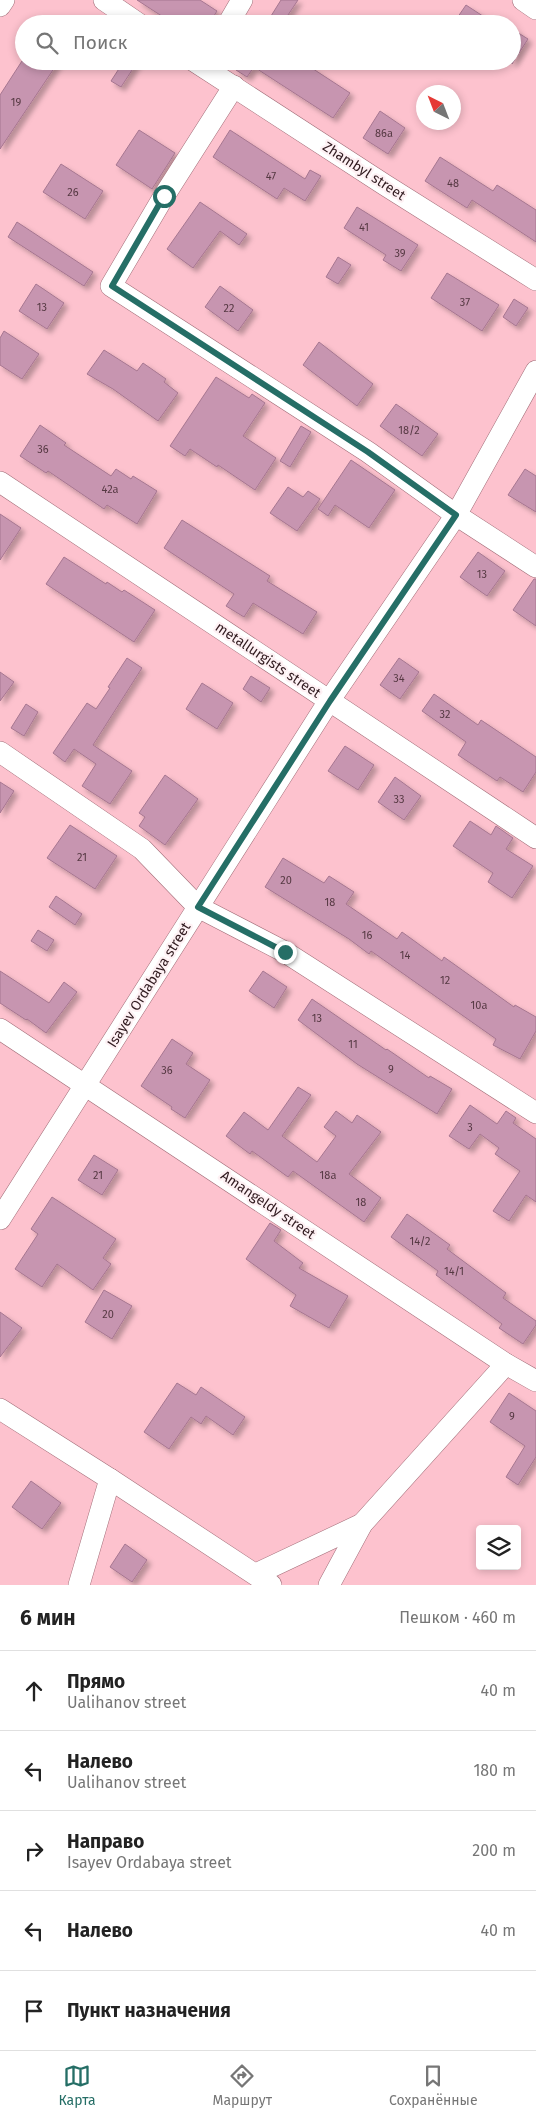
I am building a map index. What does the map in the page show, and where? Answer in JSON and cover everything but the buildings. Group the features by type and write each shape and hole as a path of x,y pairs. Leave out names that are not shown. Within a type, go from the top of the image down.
{"street":[{"path":"0,6 4,0"},
{"path":"104,0 126,15"},
{"path":"233,15 242,0"},
{"path":"523,0 536,9"},
{"name":"Zhambyl street","path":"211,70 384,185 536,280"},
{"path":"234,86 164,196 112,286 368,452 456,515 536,567"},
{"name":"Isayev Ordabaya street","path":"3,1208 86,1085 330,701 456,515 536,371"},
{"name":"metallurgists street","path":"0,482 536,838"},
{"path":"0,752 142,849 198,907 285,952 536,1113"},
{"name":"Amangeldy street","path":"0,1029 506,1364 536,1381"},
{"path":"329,1585 362,1524 506,1364"},
{"path":"0,1409 263,1580 362,1524"},
{"path":"79,1585 110,1479"}],"route":[{"path":"164,196 112,286 368,452 456,515 330,701 198,907 285,952"}]}
